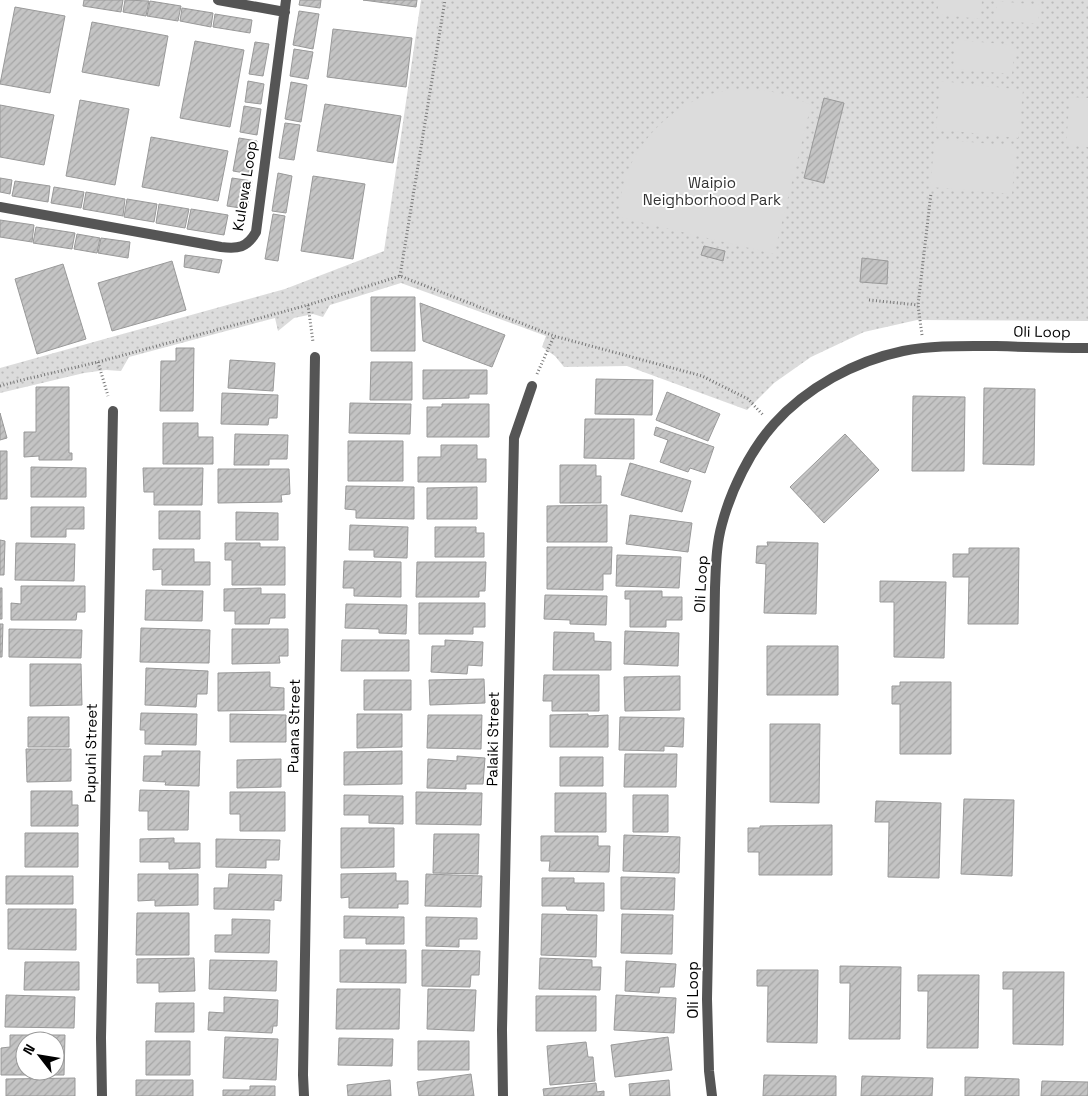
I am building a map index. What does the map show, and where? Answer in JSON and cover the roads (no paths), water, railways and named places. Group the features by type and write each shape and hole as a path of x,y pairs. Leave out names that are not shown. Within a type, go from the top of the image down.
{"street":[{"path":"218,0 285,12"},
{"name":"Kulewa Loop","path":"0,207 235,249 251,242 256,232 286,0"},
{"name":"Oli Loop","path":"712,1096 709,1071 707,999 714,588 721,526 738,480 773,425 805,396 839,374 885,355 942,346 1088,348"},
{"name":"Puana Street","path":"304,1096 315,357"},
{"name":"Palaiki Street","path":"503,1096 502,1030 514,438 532,386"},
{"name":"Pupuhi Street","path":"102,1096 101,1038 113,412"}],"park label":[{"name":"Waipio Neighborhood Park","path":"712,192"}]}
